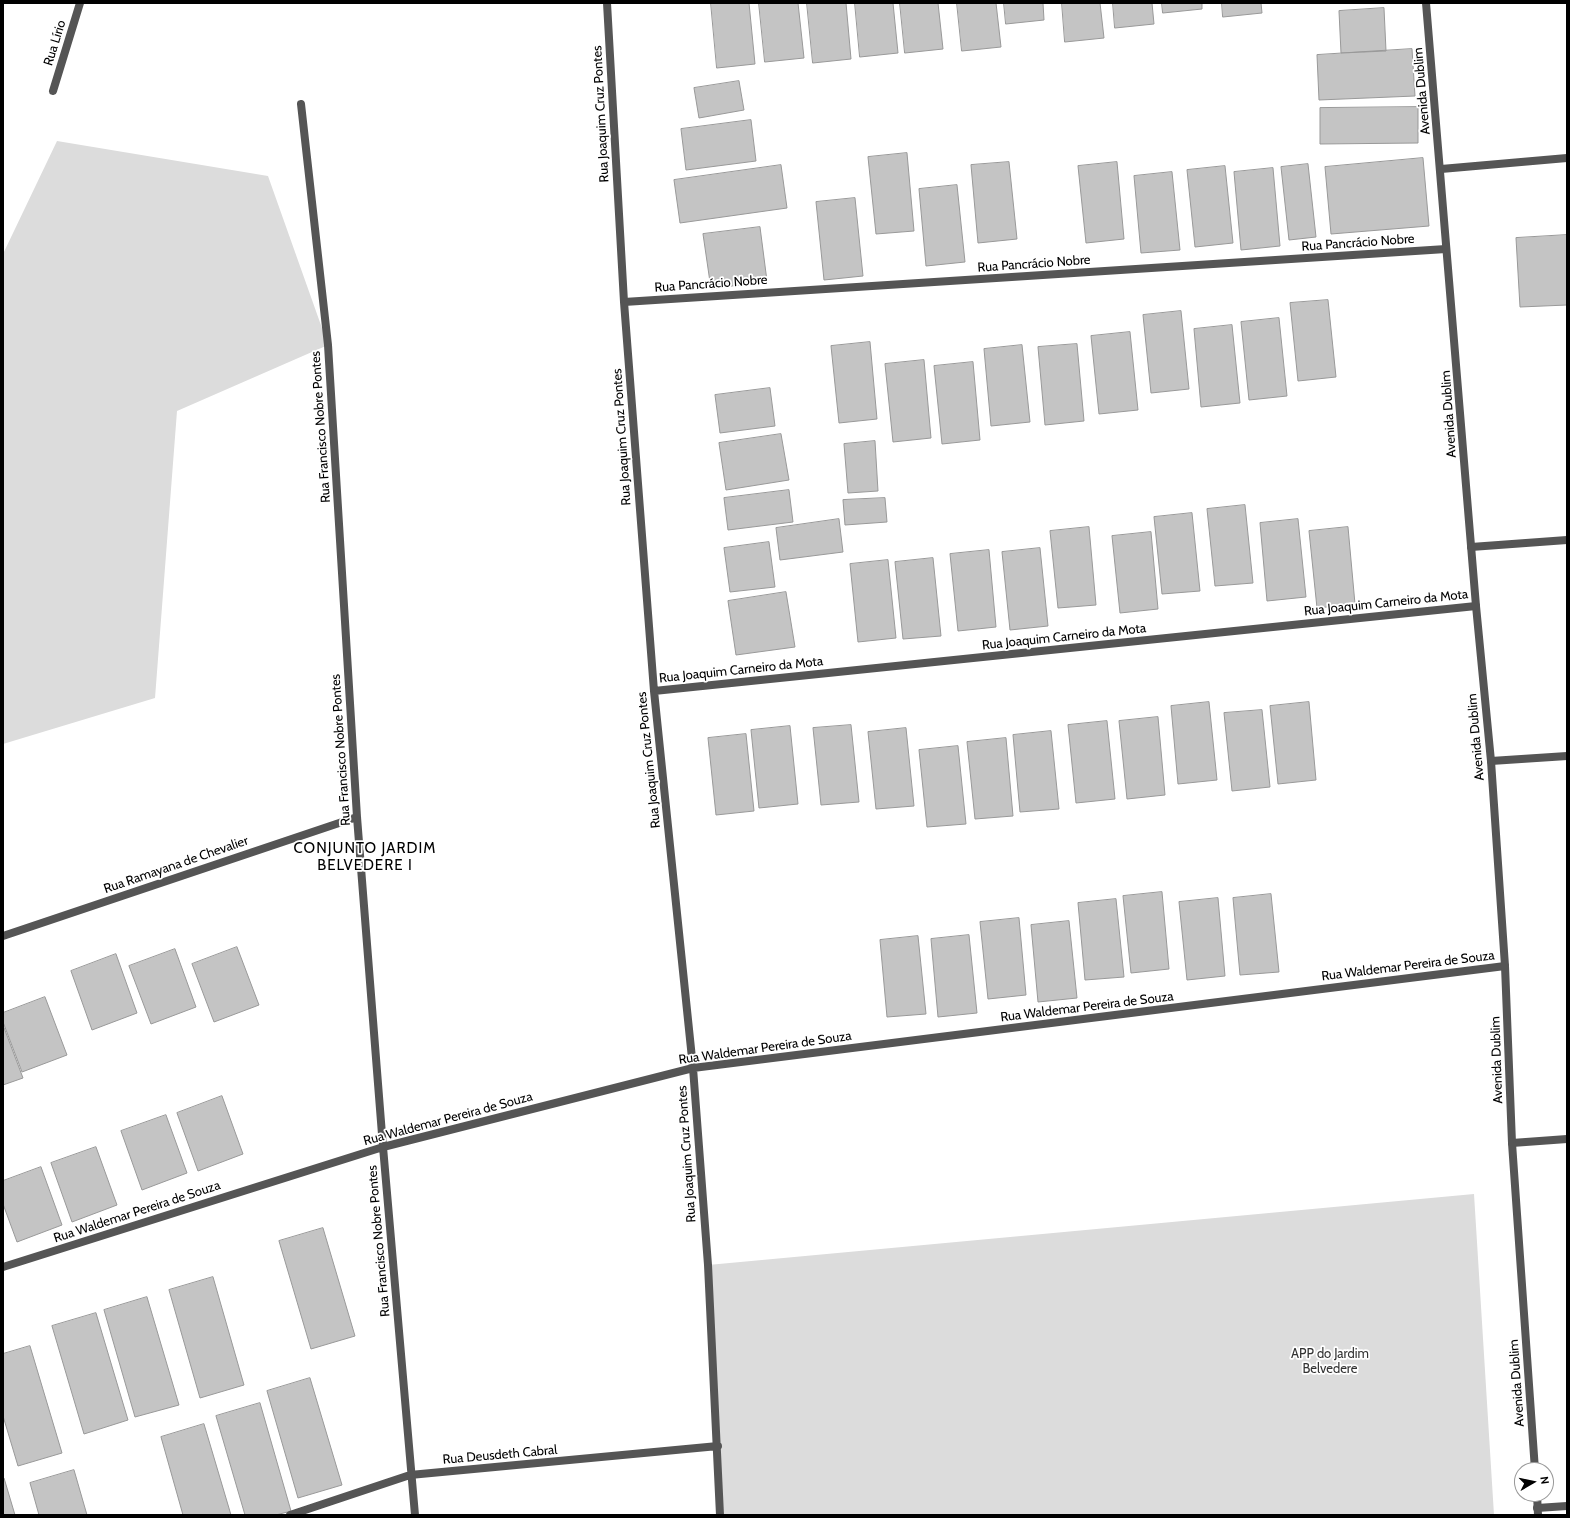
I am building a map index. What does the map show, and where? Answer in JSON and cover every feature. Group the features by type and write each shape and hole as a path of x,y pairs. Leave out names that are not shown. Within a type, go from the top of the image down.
{"street":[{"name":"Rua Lírio","path":"53,91 80,3"},
{"name":"Rua Joaquim Cruz Pontes","path":"607,3 624,302 654,691 693,1068 708,1265 718,1446 720,1515"},
{"name":"Avenida Dublim","path":"1426,3 1476,606 1491,761 1505,966 1512,1143 1534,1462"},
{"name":"Rua Francisco Nobre Pontes","path":"301,104 328,345 357,817 410,1475 415,1515"},
{"path":"1440,169 1567,158"},
{"name":"Rua Pancrácio Nobre","path":"624,302 1446,249"},
{"path":"1471,547 1567,540"},
{"name":"Rua Joaquim Carneiro da Mota","path":"654,691 1476,606"},
{"path":"1491,761 1567,756"},
{"name":"Rua Ramayana de Chevalier","path":"3,936 357,817"},
{"name":"Rua Waldemar Pereira de Souza","path":"3,1267 383,1147 693,1068 1505,966"},
{"path":"1512,1143 1567,1139"},
{"name":"Rua Deusdeth Cabral","path":"290,1515 410,1475 718,1446"},
{"path":"1538,1511 1567,1506"}],"green space":[{"path":"57,141 268,176 328,345 177,411 155,698 3,744 3,254"},
{"name":"APP do Jardim Belvedere","path":"1474,1194 1494,1515 718,1515 708,1265"}],"building":[{"path":"711,3 749,3 755,64 717,68"},
{"path":"759,3 798,3 804,58 765,62"},
{"path":"807,3 846,3 851,59 813,63"},
{"path":"855,3 893,3 898,53 860,57"},
{"path":"900,3 938,3 943,49 905,53"},
{"path":"957,3 996,3 1001,47 962,51"},
{"path":"1004,3 1043,3 1044,20 1006,24"},
{"path":"1062,3 1100,3 1104,38 1065,42"},
{"path":"1113,3 1152,3 1154,24 1115,28"},
{"path":"1162,3 1202,3 1202,9 1163,13"},
{"path":"1222,3 1261,3 1262,13 1223,17"},
{"path":"1384,8 1386,51 1341,53 1339,11"},
{"path":"1412,49 1415,96 1319,100 1317,55"},
{"path":"739,81 744,110 699,118 694,88"},
{"path":"1418,107 1418,143 1320,144 1320,108"},
{"path":"751,120 756,161 686,170 681,129"},
{"path":"907,153 914,231 876,234 868,157"},
{"path":"1423,158 1429,226 1331,234 1325,167"},
{"path":"1009,162 1017,239 978,243 971,165"},
{"path":"1117,162 1124,239 1086,243 1078,166"},
{"path":"1308,164 1316,237 1289,240 1281,167"},
{"path":"781,165 787,208 680,223 674,180"},
{"path":"1225,166 1233,243 1195,247 1187,170"},
{"path":"1273,168 1280,246 1241,250 1234,172"},
{"path":"1172,172 1180,250 1141,253 1134,176"},
{"path":"957,185 965,262 926,266 919,189"},
{"path":"855,198 863,276 824,280 816,202"},
{"path":"760,227 767,281 711,289 703,234"},
{"path":"1567,235 1567,305 1520,307 1516,238"},
{"path":"1328,300 1336,377 1298,381 1290,303"},
{"path":"1181,311 1189,389 1151,393 1143,315"},
{"path":"1279,318 1287,396 1249,400 1241,322"},
{"path":"1232,325 1240,403 1201,407 1194,329"},
{"path":"1130,332 1138,410 1099,414 1091,336"},
{"path":"870,342 877,419 839,423 831,346"},
{"path":"1077,344 1084,421 1045,425 1038,347"},
{"path":"1022,345 1030,422 991,426 984,349"},
{"path":"924,360 931,438 893,442 885,364"},
{"path":"973,362 980,440 942,444 934,366"},
{"path":"770,388 775,426 720,433 715,395"},
{"path":"781,434 789,480 726,490 719,443"},
{"path":"875,441 878,491 848,493 844,444"},
{"path":"789,490 793,522 728,530 724,498"},
{"path":"885,498 887,522 845,525 843,500"},
{"path":"1245,505 1253,583 1215,586 1207,509"},
{"path":"1192,513 1200,591 1162,594 1154,517"},
{"path":"839,519 843,552 780,560 776,528"},
{"path":"1298,519 1306,597 1267,601 1260,523"},
{"path":"1089,527 1096,605 1058,608 1050,531"},
{"path":"1348,527 1355,604 1317,608 1309,531"},
{"path":"1151,532 1158,609 1120,613 1112,536"},
{"path":"769,542 775,587 730,592 724,548"},
{"path":"1040,548 1048,626 1010,630 1002,552"},
{"path":"989,550 996,627 958,631 950,554"},
{"path":"933,558 941,636 903,639 895,562"},
{"path":"888,560 896,638 858,642 850,564"},
{"path":"786,592 795,647 736,655 728,601"},
{"path":"1209,702 1217,780 1178,784 1171,706"},
{"path":"1309,702 1316,780 1278,784 1270,706"},
{"path":"1262,710 1270,787 1232,791 1224,713"},
{"path":"1158,717 1165,795 1127,799 1119,721"},
{"path":"1107,721 1115,799 1076,803 1068,725"},
{"path":"851,725 859,802 821,805 813,728"},
{"path":"790,726 798,804 759,808 751,730"},
{"path":"906,728 914,806 876,809 868,732"},
{"path":"1051,731 1059,809 1020,812 1013,735"},
{"path":"746,734 754,811 716,815 708,738"},
{"path":"1006,738 1013,816 975,819 967,742"},
{"path":"958,746 966,824 927,827 919,750"},
{"path":"1162,892 1169,969 1131,973 1123,896"},
{"path":"1271,894 1279,972 1240,975 1233,898"},
{"path":"1218,898 1225,976 1187,980 1179,902"},
{"path":"1116,899 1124,977 1085,980 1078,903"},
{"path":"1019,918 1026,995 988,999 980,922"},
{"path":"1069,921 1077,998 1038,1002 1031,925"},
{"path":"969,935 977,1013 938,1017 931,939"},
{"path":"918,936 926,1014 887,1017 880,940"},
{"path":"237,947 259,1005 214,1022 192,964"},
{"path":"175,949 196,1007 151,1024 129,966"},
{"path":"116,954 137,1013 92,1030 71,971"},
{"path":"45,997 67,1055 22,1072 3,1022 3,1013"},
{"path":"3,1025 23,1078 3,1085"},
{"path":"222,1096 243,1154 198,1171 177,1113"},
{"path":"166,1115 187,1173 142,1190 121,1131"},
{"path":"96,1147 117,1205 72,1222 51,1163"},
{"path":"41,1167 62,1225 17,1242 3,1204 3,1181"},
{"path":"323,1228 355,1336 311,1349 279,1241"},
{"path":"213,1277 244,1385 200,1398 169,1290"},
{"path":"147,1297 179,1405 135,1417 104,1310"},
{"path":"96,1313 128,1420 84,1434 52,1326"},
{"path":"30,1346 62,1453 18,1466 3,1416 3,1354"},
{"path":"310,1378 342,1485 298,1498 267,1391"},
{"path":"260,1403 291,1511 276,1515 245,1515 216,1416"},
{"path":"204,1424 231,1515 183,1515 161,1437"},
{"path":"74,1470 87,1515 39,1515 30,1483"},
{"path":"4,1478 15,1515 3,1515"}],"district":[{"name":"CONJUNTO JARDIM BELVEDERE I","path":"365,858"}]}
